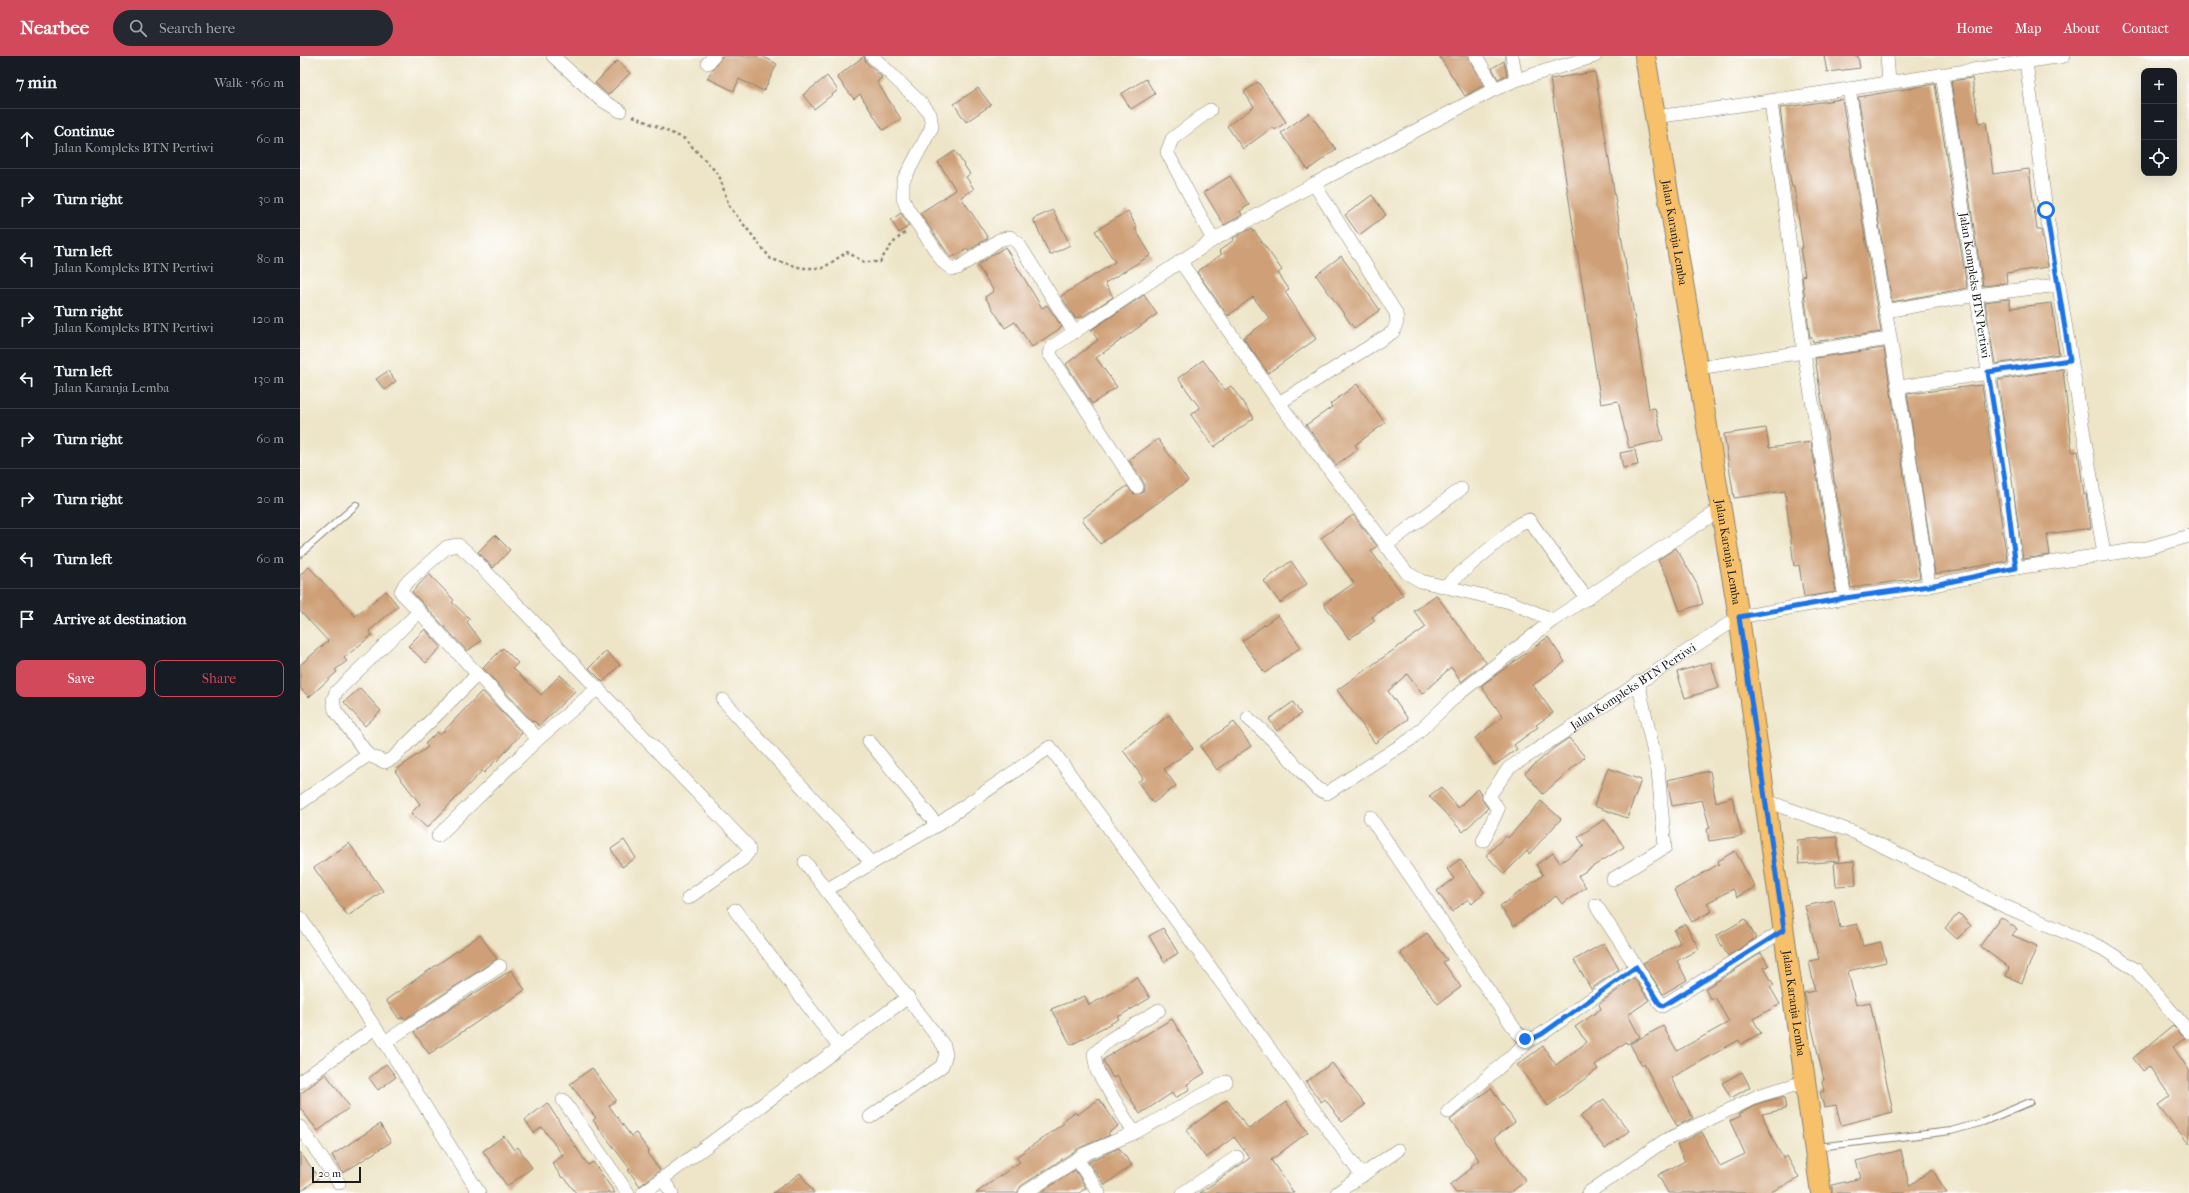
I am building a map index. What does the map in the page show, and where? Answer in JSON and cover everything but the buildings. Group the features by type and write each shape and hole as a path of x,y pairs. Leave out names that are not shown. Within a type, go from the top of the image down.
{"main road":[{"name":"Jalan Karanja Lemba","path":"1645,56 1739,617 1821,1193"}],"street":[{"path":"553,56 600,99 620,111"},
{"path":"872,56 923,105 930,114 932,127 903,181 903,198 944,263 952,269 963,265 999,240 1010,237 1018,243 1074,332"},
{"path":"1476,56 1495,89"},
{"path":"1512,56 1516,80"},
{"path":"1137,487 1049,353 1053,346 1213,240 1314,184 1495,89 1516,80 1595,56"},
{"path":"1887,56 1889,82"},
{"path":"1655,117 1771,102 1889,82 2064,56"},
{"path":"2026,62 2070,360 2104,554"},
{"name":"Jalan Kompleks BTN Pertiwi","path":"1942,74 2005,480 2016,568"},
{"path":"1849,89 1886,311 1889,339 1900,387 1929,586"},
{"path":"1771,102 1804,353 1845,598"},
{"path":"1210,110 1172,139 1166,152 1213,240"},
{"path":"1279,403 1393,332 1397,322 1396,313 1314,184"},
{"path":"1180,261 1279,403 1385,546 1407,573 1421,580 1444,587 1510,602 1554,620"},
{"path":"1886,311 1976,294 2059,285"},
{"path":"1698,368 1889,339"},
{"path":"1900,387 2070,360"},
{"path":"1385,546 1461,488"},
{"path":"1248,718 1275,742 1317,789 1327,792 1411,739 1456,696 1554,620 1720,509"},
{"path":"1444,587 1519,524 1529,520 1587,599"},
{"name":"Jalan Kompleks BTN Pertiwi","path":"1483,841 1498,809 1489,796 1509,768 1739,617 1845,598 1929,586 2016,568 2147,548 2189,536"},
{"path":"538,739 401,592 401,588 447,547 458,545 467,552 598,688 749,849 743,859 688,898"},
{"path":"419,612 343,685 333,700 335,710 368,755 385,762 393,758 477,675"},
{"path":"1613,879 1665,847 1658,771 1638,682"},
{"path":"438,836 538,739 598,688"},
{"path":"723,700 872,863"},
{"path":"869,741 937,825"},
{"path":"826,890 937,825 1050,747 1362,1176"},
{"path":"300,803 368,755"},
{"path":"1766,801 1856,833 2004,906 2102,948 2136,970 2189,1032"},
{"path":"1370,817 1516,1031 1525,1039 1530,1040"},
{"path":"805,862 944,1046 945,1060 942,1066 870,1118"},
{"path":"1596,905 1659,1003 1663,1006 1784,930"},
{"path":"735,910 840,1048"},
{"path":"300,918 376,1028 479,1193"},
{"path":"385,1042 500,966"},
{"path":"1448,1112 1530,1040 1542,1034 1636,967"},
{"path":"643,1193 908,998"},
{"path":"1134,1133 1097,1071 1094,1054 1109,1040 1159,1010"},
{"path":"300,1082 376,1028"},
{"path":"1025,1193 1077,1159 1107,1143 1134,1133 1226,1082"},
{"path":"1588,1193 1664,1141 1760,1095 1805,1082"},
{"path":"563,1100 628,1193"},
{"path":"300,1127 339,1183"},
{"path":"1337,1193 1398,1150"},
{"path":"1183,1193 1237,1157"},
{"path":"1077,1159 1099,1193"},
{"path":"662,1179 672,1193"}],"lane":[{"path":"300,554 356,505"},
{"path":"1814,1147 1951,1131 1983,1122 2030,1102"}],"path":[{"path":"620,111 668,130 685,139 718,176 728,206 771,259 802,268 824,268 847,252 864,262 880,262 898,237 918,224"}],"route":[{"path":"1525,1039 1530,1040 1542,1034 1636,967 1659,1003 1663,1006 1784,930 1739,617 1775,612 1845,598 1929,586 2016,568 2005,480 1988,372 2070,360 2046,210"}]}
